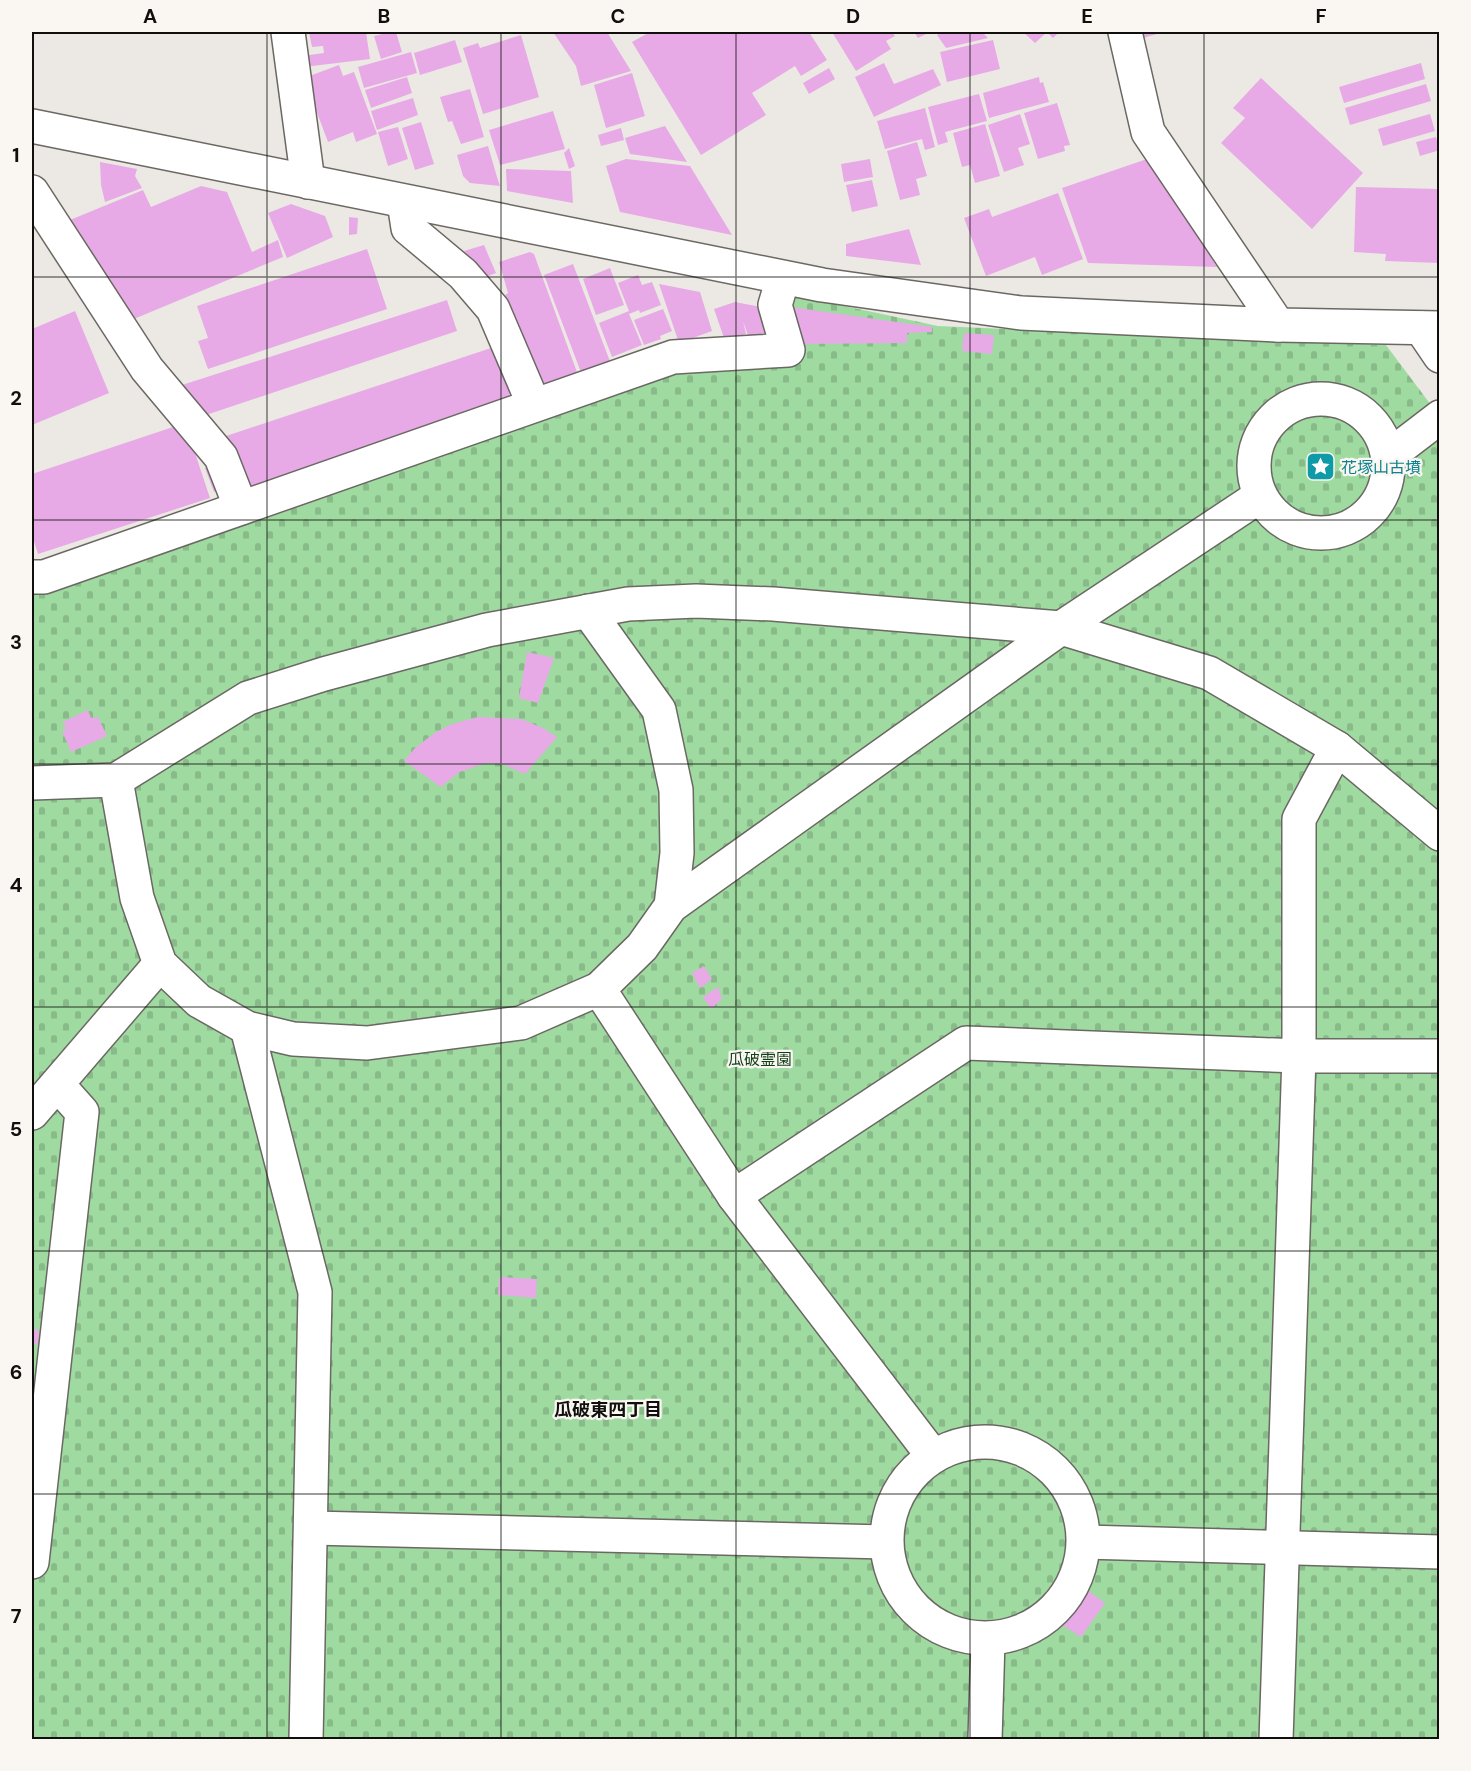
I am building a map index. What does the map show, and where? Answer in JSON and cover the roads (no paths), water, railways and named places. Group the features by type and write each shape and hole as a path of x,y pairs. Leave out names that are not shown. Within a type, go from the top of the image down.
{"street":[{"path":"288,32 308,182"},
{"path":"1125,32 1148,132 1278,325"},
{"path":"32,126 783,278 1021,313 1278,325 1430,328 1440,356"},
{"path":"32,192 147,369 221,457 241,508"},
{"path":"404,201 408,228 463,274 493,309 534,405"},
{"path":"32,577 44,577 674,357 788,350 775,304 783,278"},
{"path":"1315,398 1348,403 1368,416 1382,433 1389,456 1385,489 1373,510 1362,520 1340,530 1322,533 1288,525 1269,510 1260,496 1253,473 1255,450 1262,432 1283,409 1315,398"},
{"path":"1389,456 1440,417"},
{"path":"116,780 137,898 160,964 199,1001 247,1028 293,1039 367,1042 520,1023 599,989 642,947 671,906 1061,628 1260,496"},
{"path":"32,783 116,780 248,698 324,674 487,630 628,604 696,601 1061,628 1209,673 1337,748 1440,834"},
{"path":"588,611 659,710 676,790 677,853 671,906"},
{"path":"1276,1740 1299,1056 1299,819 1337,748"},
{"path":"32,1113 160,964"},
{"path":"599,989 734,1196 933,1456"},
{"path":"247,1028 315,1292 306,1740"},
{"path":"734,1196 966,1043 1299,1056 1440,1056"},
{"path":"32,1562 82,1112 58,1085"},
{"path":"993,1442 1032,1453 1062,1477 1079,1508 1085,1542 1078,1577 1060,1606 1030,1629 988,1640 953,1634 917,1612 891,1573 886,1542 889,1516 904,1483 933,1456 957,1446 993,1442"},
{"path":"312,1528 886,1542"},
{"path":"1085,1542 1440,1552"},
{"path":"985,1740 988,1640"}],"place":[{"name":"花塚山古墳","path":"1320,467"}],"district":[{"name":"瓜破東四丁目","path":"608,1410"}],"park label":[{"name":"瓜破霊園","path":"760,1059"}]}
